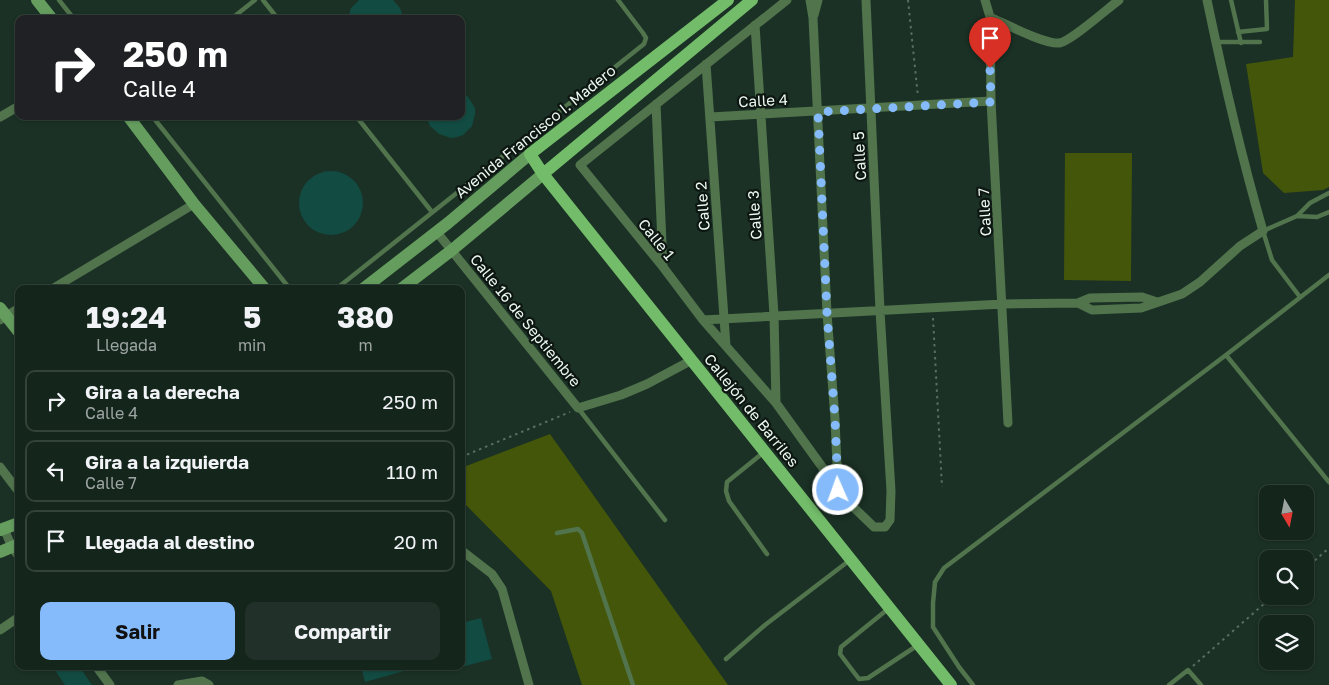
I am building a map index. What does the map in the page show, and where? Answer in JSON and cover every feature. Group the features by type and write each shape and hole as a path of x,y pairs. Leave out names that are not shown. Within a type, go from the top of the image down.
{"main road":[{"path":"37,0 49,15"},
{"name":"Avenida Francisco I. Madero","path":"368,285 530,154 728,0"},
{"path":"407,285 452,250 752,0"},
{"path":"131,120 194,204 262,285"},
{"name":"Callejón de Barriles","path":"530,154 543,174 951,685"},
{"path":"2,315 15,328"},
{"path":"2,529 15,524"}],"street":[{"name":"Calle 1","path":"787,0 580,165 663,267 703,320 776,403 846,500 874,527 885,527"},
{"path":"810,0 814,18 827,313 838,490"},
{"path":"814,18 818,0"},
{"name":"Calle 5","path":"866,0 880,310 891,491 890,520 885,527"},
{"name":"Calle 7","path":"984,0 990,17 991,102 1008,423"},
{"path":"990,17 1048,41 1061,43 1119,0"},
{"path":"703,320 1003,304 1078,304 1090,298 1142,297 1157,302 1182,294 1200,282 1240,246 1263,231 1207,0"},
{"name":"Calle 3","path":"755,25 774,315 776,403"},
{"name":"Calle 2","path":"706,64 726,346"},
{"name":"Calle 4","path":"710,117 991,102"},
{"path":"656,104 663,267"},
{"path":"0,117 15,108"},
{"path":"59,285 194,204"},
{"name":"Calle 16 de Septiembre","path":"436,231 578,408"},
{"path":"2,315 15,310"},
{"path":"578,408 621,395 647,384 692,360"},
{"path":"0,467 15,487"},
{"path":"2,529 12,550"},
{"path":"465,553 492,574 502,589 529,685"},
{"path":"0,630 15,620"},
{"path":"99,670 110,685"},
{"path":"178,685 202,681 209,685"}],"lane":[{"path":"59,0 71,15"},
{"path":"236,15 255,0"},
{"path":"263,0 275,15"},
{"path":"341,285 644,44 646,38 618,0"},
{"path":"1232,0 1241,43"},
{"path":"1238,32 1267,29 1266,0"},
{"path":"1216,42 1260,42"},
{"path":"155,120 287,285"},
{"path":"359,120 432,212"},
{"path":"1300,297 1272,260 1263,231 1297,216 1310,202 1329,193"},
{"path":"1297,216 1317,217 1329,212"},
{"path":"973,685 959,667 934,627 933,603 935,582 944,568 1329,275"},
{"path":"1226,355 1329,482"},
{"path":"578,408 665,520"},
{"path":"765,452 727,482 726,490 729,501 768,554"},
{"path":"557,533 578,529 582,533 633,685"},
{"path":"726,659 765,625 851,559"},
{"path":"890,608 841,648 840,654 859,679 868,678 919,645"},
{"path":"1169,685 1188,670 1200,685"}],"path":[{"path":"908,0 919,106"},
{"path":"932,308 942,488"},
{"path":"465,455 578,408"},
{"path":"1314,561 1329,548"},
{"path":"1188,670 1263,605"}],"green space":[{"path":"1295,0 1329,0 1329,187 1323,190 1284,193 1263,173 1246,64 1293,57"},
{"path":"1065,153 1132,153 1131,281 1064,280"},
{"path":"550,434 728,685 582,685 551,591 465,504 465,466"}],"building":[{"path":"359,0 393,0 400,8 403,15 349,15 351,8"},
{"path":"465,94 475,108 472,126 463,135 451,138 439,134 430,126 428,120 465,120"},
{"path":"331,171 349,176 354,180 358,185 363,203 358,221 354,226 349,230 331,235 313,230 308,226 304,221 299,203 304,185 308,180 313,176"},
{"path":"481,618 492,659 465,666 465,622"},
{"path":"55,670 82,670 92,685 65,685"},
{"path":"362,670 407,670 365,682"}],"route":[{"path":"838,490 827,313 818,112 991,102 990,68"}]}
